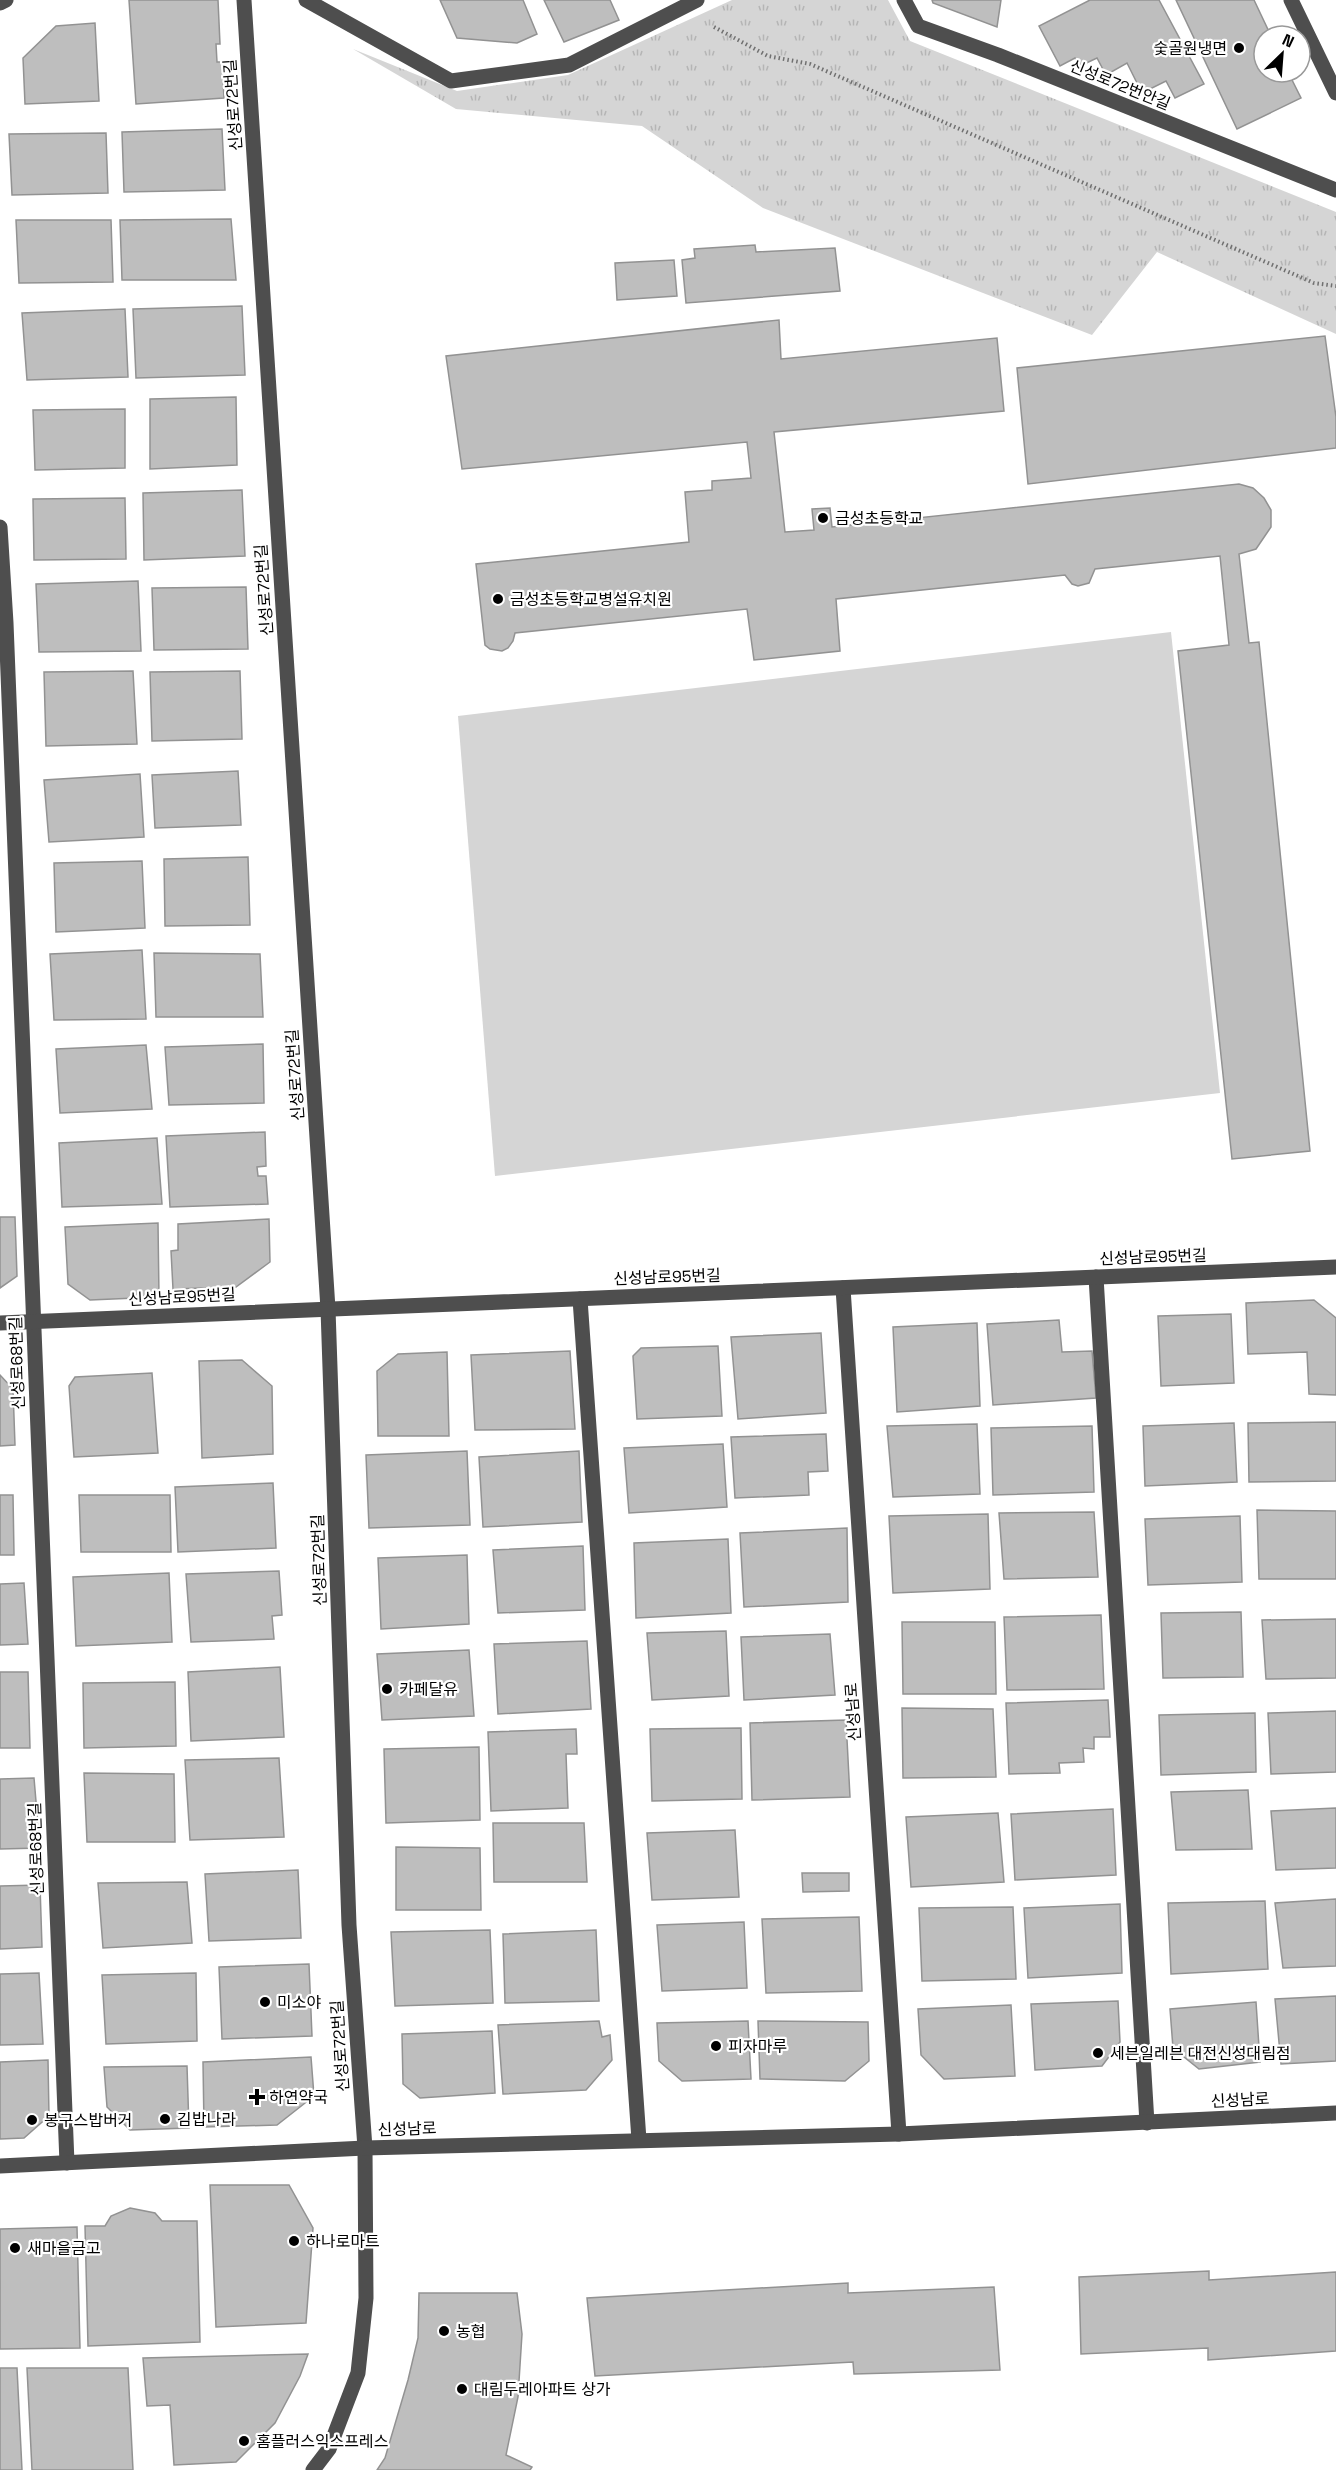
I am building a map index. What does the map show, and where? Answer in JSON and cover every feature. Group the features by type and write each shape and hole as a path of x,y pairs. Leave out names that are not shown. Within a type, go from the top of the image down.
{"street":[{"path":"0,3 6,0"},
{"name":"신성로72번길","path":"244,0 328,1309 349,1924 365,2148"},
{"path":"306,0 451,81 569,65 691,3"},
{"name":"신성로72번안길","path":"904,0 918,26 998,55 1336,190"},
{"path":"1291,0 1336,93"},
{"name":"신성로68번길","path":"0,526 67,2163"},
{"name":"신성남로95번길","path":"0,1323 1336,1267"},
{"path":"1096,1277 1147,2122"},
{"name":"신성남로","path":"843,1288 899,2134"},
{"path":"580,1299 639,2140"},
{"name":"신성남로","path":"313,2470 329,2449 358,2373 366,2298 365,2148 899,2134 1336,2113"},
{"path":"0,2166 365,2148"}],"path":[{"path":"691,3 723,34 768,56 810,64 1314,283 1336,286"}],"green space":[{"path":"732,0 888,0 910,41 1336,212 1336,334 1157,252 1092,335 763,208 642,126 456,109 353,49 457,91 568,75"},
{"path":"1171,632 1220,1093 495,1176 458,716"}],"building":[{"path":"129,0 218,0 220,44 216,44 217,62 222,62 224,98 136,104"},
{"path":"440,0 523,0 537,34 517,43 457,38"},
{"path":"544,0 610,0 619,20 564,42"},
{"path":"932,0 1001,0 997,27 933,3"},
{"path":"1090,0 1159,0 1204,84 1175,98 1166,81 1142,93 1127,63 1106,75 1097,58 1080,66 1075,58 1060,66 1039,26"},
{"path":"1176,0 1254,0 1265,24 1252,24 1252,84 1294,84 1301,98 1237,129"},
{"path":"95,23 99,101 25,104 23,58 56,26"},
{"path":"222,129 225,190 124,192 122,132"},
{"path":"106,133 108,193 12,195 9,134"},
{"path":"231,219 236,280 122,280 120,220"},
{"path":"16,220 111,220 113,282 19,283"},
{"path":"755,245 756,252 835,248 840,291 686,303 682,260 695,258 694,249"},
{"path":"674,260 677,296 617,300 615,263"},
{"path":"242,306 245,375 136,378 133,309"},
{"path":"125,309 128,377 27,380 22,313"},
{"path":"779,320 781,359 997,338 1004,411 774,432 785,532 814,530 812,509 830,508 832,527 1239,484 1253,488 1264,498 1271,510 1271,527 1256,549 1239,554 1249,643 1259,642 1310,1151 1232,1159 1178,651 1229,645 1220,556 1095,569 1089,583 1078,586 1072,584 1065,575 836,599 840,651 754,660 747,609 515,633 508,648 502,651 490,649 485,645 476,564 689,542 685,492 712,490 712,481 751,478 747,442 462,469 446,356"},
{"path":"1325,336 1336,417 1336,448 1028,484 1017,368"},
{"path":"236,397 237,465 150,469 150,399"},
{"path":"125,409 125,468 35,470 33,410"},
{"path":"242,490 245,556 144,560 143,493"},
{"path":"125,498 126,559 34,560 33,499"},
{"path":"138,581 141,651 39,652 36,584"},
{"path":"246,587 248,649 154,650 152,588"},
{"path":"133,671 137,744 46,746 44,672"},
{"path":"240,671 242,739 152,741 150,672"},
{"path":"238,771 241,825 155,828 152,775"},
{"path":"140,774 144,837 49,842 44,780"},
{"path":"248,857 250,925 165,926 164,859"},
{"path":"142,861 145,928 56,932 54,863"},
{"path":"142,950 146,1019 54,1020 50,954"},
{"path":"154,953 260,954 263,1017 156,1017"},
{"path":"263,1044 264,1103 169,1105 165,1047"},
{"path":"146,1045 152,1109 60,1113 56,1049"},
{"path":"265,1132 266,1166 257,1167 258,1176 266,1176 268,1204 170,1207 166,1136"},
{"path":"157,1138 162,1204 62,1207 59,1143"},
{"path":"0,1217 15,1217 17,1276 0,1288"},
{"path":"269,1219 270,1262 236,1287 173,1289 171,1251 178,1250 178,1224"},
{"path":"158,1223 159,1297 90,1300 68,1284 65,1227"},
{"path":"1314,1300 1336,1318 1336,1395 1309,1394 1307,1352 1248,1354 1246,1303"},
{"path":"1231,1314 1234,1383 1161,1386 1158,1316"},
{"path":"1059,1320 1062,1352 1092,1351 1096,1398 993,1405 987,1324"},
{"path":"977,1323 980,1406 897,1412 893,1327"},
{"path":"821,1333 826,1413 738,1419 731,1337"},
{"path":"718,1346 722,1416 637,1419 633,1356 641,1348"},
{"path":"570,1351 575,1429 475,1430 471,1355"},
{"path":"447,1352 449,1436 378,1436 377,1371 398,1354"},
{"path":"242,1360 272,1386 273,1454 202,1458 199,1361"},
{"path":"152,1373 158,1453 74,1457 69,1386 75,1377"},
{"path":"0,1375 13,1389 15,1445 0,1446"},
{"path":"1336,1422 1336,1481 1249,1482 1248,1423"},
{"path":"1234,1423 1237,1482 1145,1486 1143,1426"},
{"path":"977,1424 980,1494 893,1497 887,1426"},
{"path":"1092,1426 1094,1492 993,1495 991,1428"},
{"path":"826,1434 828,1471 808,1472 809,1495 735,1498 731,1437"},
{"path":"723,1444 727,1507 629,1513 624,1448"},
{"path":"467,1451 470,1525 369,1528 366,1455"},
{"path":"579,1451 582,1522 483,1527 479,1457"},
{"path":"273,1483 276,1548 178,1552 175,1487"},
{"path":"0,1495 13,1495 14,1555 0,1555"},
{"path":"79,1495 170,1495 171,1552 81,1552"},
{"path":"1257,1510 1336,1511 1336,1579 1259,1579"},
{"path":"1094,1512 1098,1577 1004,1579 999,1513"},
{"path":"988,1514 990,1589 893,1593 889,1516"},
{"path":"1240,1516 1242,1582 1148,1585 1145,1519"},
{"path":"847,1528 848,1602 744,1607 740,1533"},
{"path":"728,1539 731,1613 636,1618 634,1543"},
{"path":"583,1546 585,1610 498,1613 493,1550"},
{"path":"467,1555 469,1624 381,1629 378,1558"},
{"path":"279,1571 282,1615 272,1616 274,1639 191,1642 186,1574"},
{"path":"169,1573 172,1642 76,1646 73,1577"},
{"path":"24,1583 28,1644 0,1645 0,1584"},
{"path":"1241,1612 1243,1677 1163,1678 1161,1613"},
{"path":"1101,1615 1104,1689 1007,1690 1004,1617"},
{"path":"1336,1619 1336,1678 1266,1679 1262,1620"},
{"path":"902,1622 995,1622 996,1694 903,1694"},
{"path":"726,1631 729,1696 652,1700 647,1633"},
{"path":"830,1634 835,1695 744,1700 741,1637"},
{"path":"587,1641 591,1709 498,1714 494,1644"},
{"path":"469,1650 474,1716 382,1720 377,1654"},
{"path":"280,1667 284,1737 191,1741 188,1672"},
{"path":"0,1672 28,1672 30,1748 0,1748"},
{"path":"175,1682 176,1746 84,1748 83,1683"},
{"path":"1108,1700 1110,1737 1094,1737 1094,1749 1083,1748 1084,1762 1059,1763 1060,1773 1009,1774 1006,1703"},
{"path":"902,1708 993,1709 996,1777 903,1778"},
{"path":"1336,1711 1336,1772 1271,1774 1268,1713"},
{"path":"1255,1713 1256,1772 1161,1775 1159,1715"},
{"path":"846,1720 850,1797 752,1800 750,1723"},
{"path":"741,1728 742,1799 652,1801 650,1729"},
{"path":"576,1729 577,1754 566,1754 568,1808 491,1811 488,1732"},
{"path":"479,1747 480,1820 386,1823 384,1749"},
{"path":"279,1758 284,1837 190,1840 185,1760"},
{"path":"84,1773 174,1774 175,1842 87,1842"},
{"path":"34,1778 40,1848 0,1849 0,1779"},
{"path":"1248,1790 1252,1849 1176,1850 1171,1792"},
{"path":"1336,1808 1336,1868 1276,1870 1271,1811"},
{"path":"1113,1809 1116,1875 1015,1880 1011,1814"},
{"path":"998,1813 1004,1882 911,1887 906,1817"},
{"path":"493,1823 584,1823 587,1882 494,1882"},
{"path":"735,1830 739,1897 652,1900 647,1833"},
{"path":"396,1847 480,1848 481,1910 396,1910"},
{"path":"298,1870 301,1938 209,1941 205,1874"},
{"path":"802,1873 849,1873 849,1891 803,1892"},
{"path":"187,1882 192,1943 103,1948 98,1883"},
{"path":"40,1885 42,1947 0,1949 0,1886"},
{"path":"1336,1899 1336,1966 1283,1968 1275,1903"},
{"path":"1265,1901 1268,1969 1171,1974 1168,1903"},
{"path":"1120,1904 1122,1973 1028,1978 1024,1908"},
{"path":"1013,1907 1016,1979 922,1981 919,1908"},
{"path":"859,1917 862,1991 766,1993 762,1919"},
{"path":"744,1922 747,1988 662,1991 657,1925"},
{"path":"490,1930 493,2003 395,2006 391,1932"},
{"path":"596,1930 599,2001 505,2003 503,1934"},
{"path":"309,1964 312,2036 222,2039 219,1967"},
{"path":"39,1973 43,2044 0,2045 0,1974"},
{"path":"196,1973 197,2041 106,2044 102,1975"},
{"path":"1336,1996 1336,2061 1281,2064 1275,1999"},
{"path":"1118,2001 1120,2042 1102,2066 1035,2070 1031,2004"},
{"path":"1256,2002 1260,2062 1199,2069 1173,2048 1170,2009"},
{"path":"1011,2005 1015,2076 944,2079 921,2055 918,2009"},
{"path":"599,2021 602,2037 610,2035 612,2060 586,2090 503,2094 498,2025"},
{"path":"748,2021 751,2079 682,2081 659,2061 657,2023"},
{"path":"758,2021 868,2022 869,2061 845,2081 760,2079"},
{"path":"492,2031 495,2093 420,2098 403,2084 402,2034"},
{"path":"311,2057 314,2096 277,2125 204,2127 203,2062"},
{"path":"48,2060 49,2116 24,2138 0,2139 0,2062"},
{"path":"187,2066 189,2128 130,2130 107,2107 104,2067"},
{"path":"210,2185 289,2185 313,2228 306,2323 216,2327"},
{"path":"130,2208 155,2213 162,2221 197,2221 200,2342 88,2346 85,2226 105,2226 111,2216"},
{"path":"77,2227 80,2348 0,2349 0,2229"},
{"path":"1209,2271 1209,2280 1336,2272 1336,2351 1208,2360 1208,2348 1081,2354 1079,2277"},
{"path":"848,2283 848,2293 994,2287 1000,2370 854,2374 853,2362 595,2376 587,2298"},
{"name":"대림두레아파트 상가","path":"419,2293 517,2293 522,2334 518,2397 506,2455 532,2467 530,2470 377,2470 385,2458 418,2338"},
{"path":"308,2354 300,2376 275,2423 236,2462 174,2465 170,2405 147,2406 143,2358"},
{"path":"0,2368 17,2368 22,2470 0,2470"},
{"path":"27,2368 128,2368 133,2470 32,2470"}],"place":[{"name":"숯골원냉면","path":"1239,48"},
{"name":"금성초등학교","path":"823,518"},
{"name":"금성초등학교병설유치원","path":"498,599"},
{"name":"카페달유","path":"387,1689"},
{"name":"미소야","path":"265,2002"},
{"name":"피자마루","path":"716,2046"},
{"name":"세븐일레븐 대전신성대림점","path":"1098,2053"},
{"name":"하연약국","path":"257,2097"},
{"name":"김밥나라","path":"165,2119"},
{"name":"봉구스밥버거","path":"32,2120"},
{"name":"하나로마트","path":"294,2241"},
{"name":"새마을금고","path":"15,2248"},
{"name":"농협","path":"444,2331"},
{"name":"대림두레아파트 상가","path":"462,2389"},
{"name":"홈플러스익스프레스","path":"244,2441"}]}
